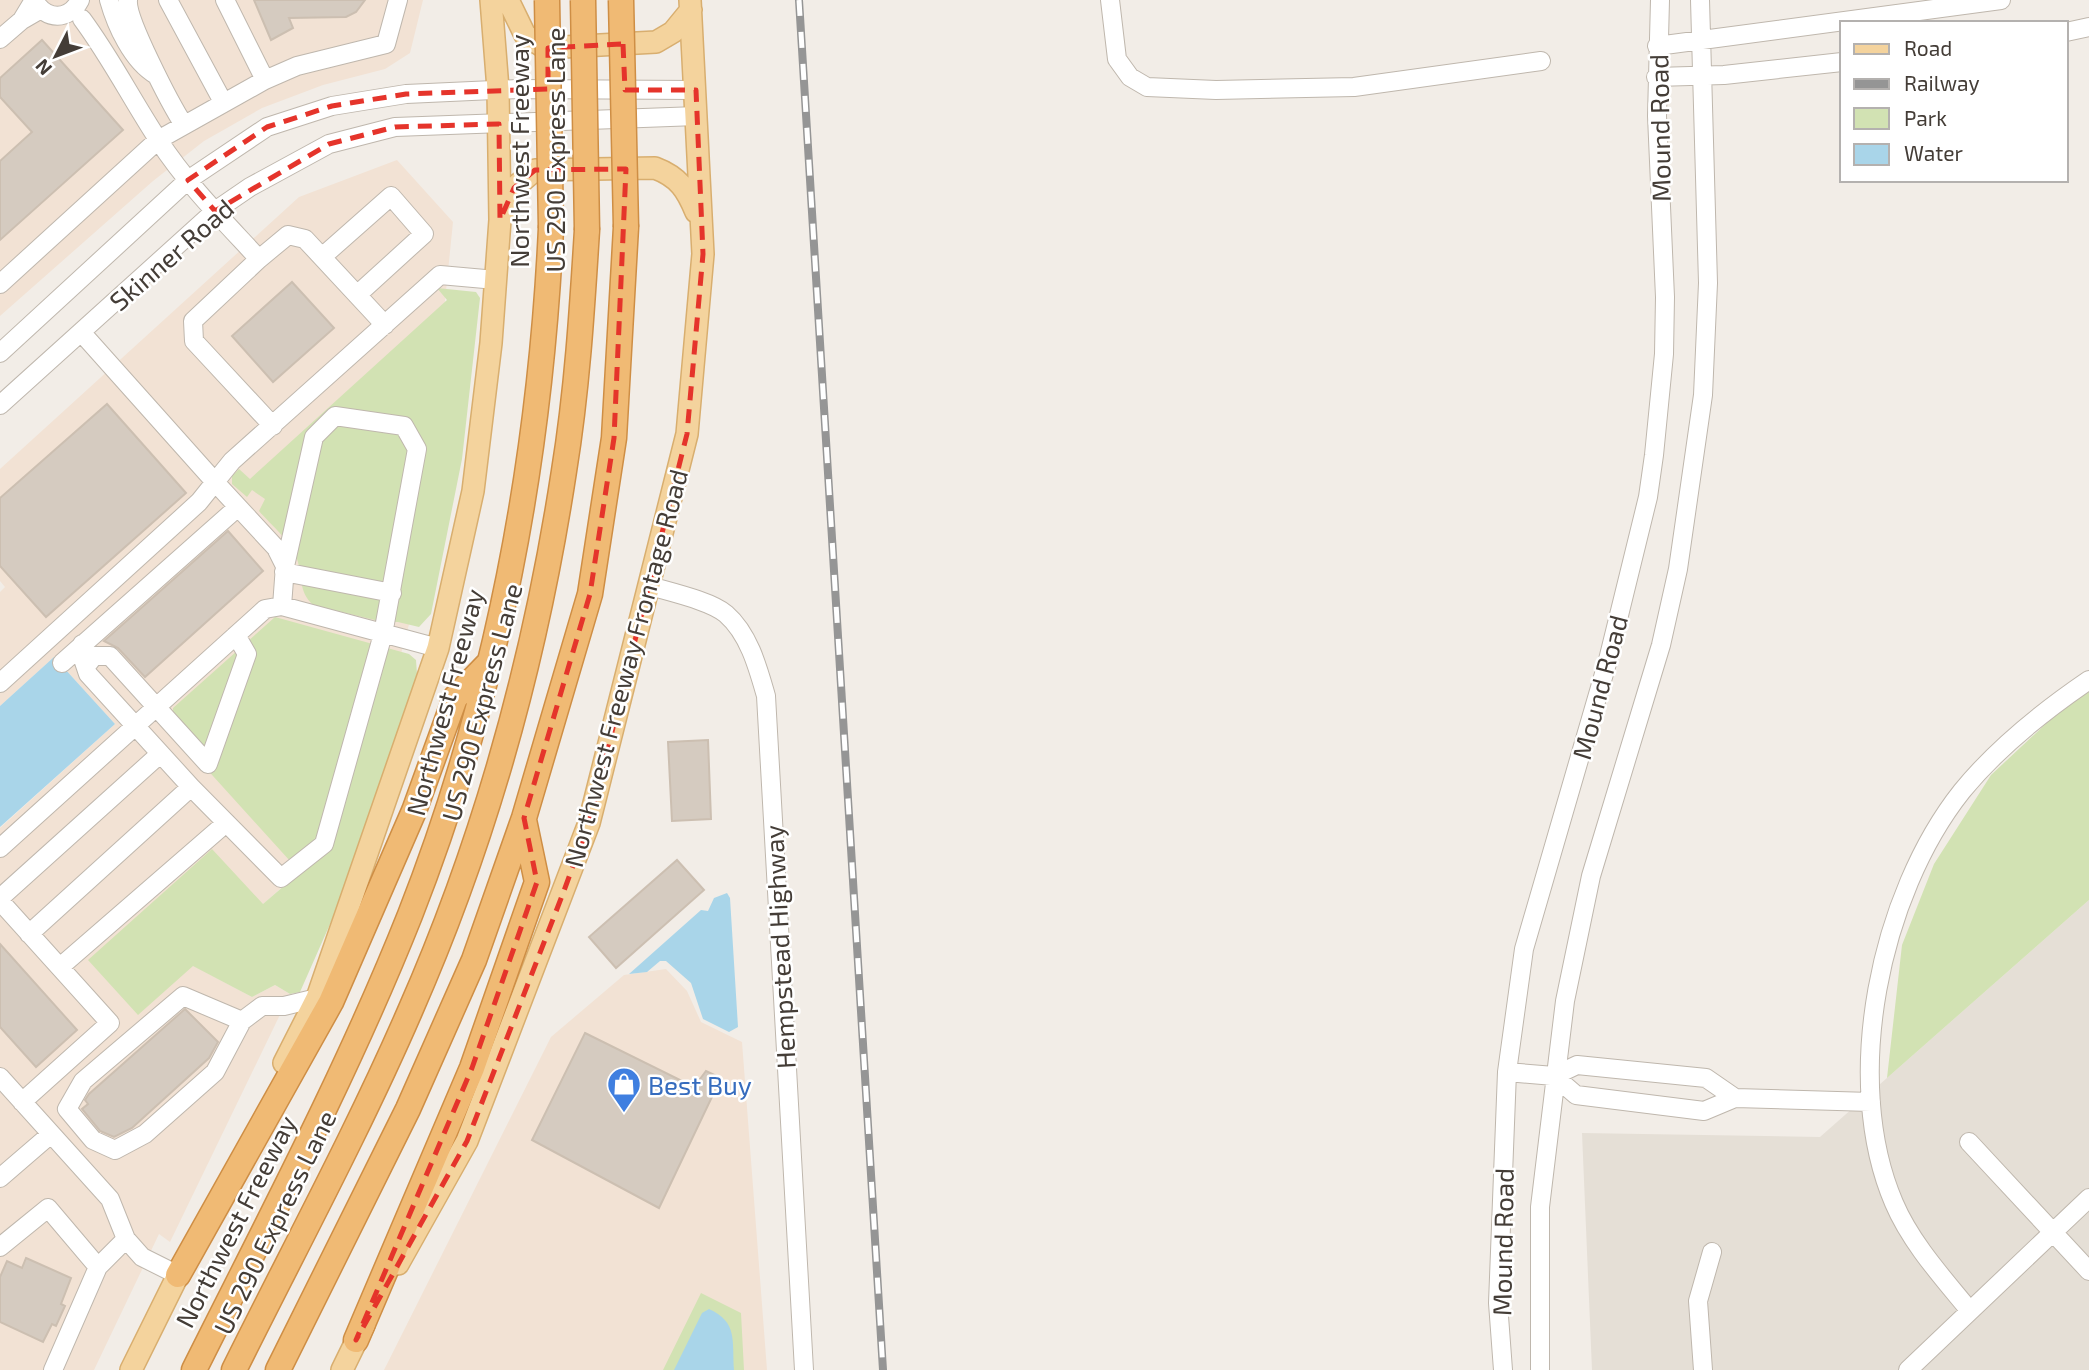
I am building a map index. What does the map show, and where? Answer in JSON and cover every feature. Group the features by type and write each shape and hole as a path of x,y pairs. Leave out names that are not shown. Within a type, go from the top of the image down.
{"highway":[{"name":"Northwest Freeway","path":"194,1370 338,1081 391,963 440,831 489,664 528,468 545,320 551,228 547,0"},
{"name":"US 290 Express Lane","path":"234,1370 410,1012 472,848 519,689 565,471 579,352 587,230 583,0"},
{"path":"278,1370 408,1109 474,960 524,818 590,594 614,438 626,227 621,0"},
{"path":"178,1275 331,1002 414,811 455,698 489,664"},
{"path":"356,1340 472,1068 537,882 524,818"}],"main road":[{"path":"131,1370 317,998 438,648 473,491 496,280 500,220 499,124 491,0"},
{"path":"508,0 525,34 545,48 656,42 673,32 690,5"},
{"name":"Northwest Freeway Frontage Road","path":"342,1370 467,1141 542,951 589,823 650,586 687,434 703,254 690,5"},
{"path":"500,220 514,188 535,170 655,168 669,173 685,187 701,223"}],"street":[{"path":"109,0 140,64 156,75"},
{"path":"128,0 130,17 152,60 156,75 184,125"},
{"path":"168,0 223,102"},
{"path":"225,0 265,80"},
{"path":"0,284 159,140 223,102 297,66 386,44 398,0"},
{"path":"1110,0 1117,59 1130,77 1147,87 1343,88 1541,61"},
{"name":"Mound Road","path":"1503,1370 1498,1303 1507,1072 1524,949 1608,660 1648,497 1664,354 1656,77 1660,0"},
{"name":"Mound Road","path":"1540,1370 1540,1208 1565,1001 1591,876 1661,645 1693,478 1703,395 1708,283 1700,0"},
{"path":"1844,21 2001,0"},
{"path":"0,39 22,20 36,3 54,16 77,9 159,140 188,180 258,259"},
{"path":"1657,46 1840,21"},
{"path":"2068,32 2089,27"},
{"path":"1656,77 1840,62"},
{"name":"Skinner Road","path":"0,353 188,180 267,127 332,106 406,94 498,89 696,90"},
{"name":"Skinner Road","path":"0,405 215,211 250,187 329,145 395,127 697,116"},
{"path":"322,257 391,196 424,234 356,295"},
{"path":"273,426 194,341 192,321 258,259 288,235 305,239 385,325"},
{"path":"0,683 199,502 232,461 440,275 496,280"},
{"path":"81,332 276,548 285,569"},
{"path":"82,644 82,656 88,674 191,787 281,878 324,844 383,634 417,449 404,426 335,415 314,437 285,569 282,606"},
{"path":"62,663 238,507"},
{"path":"285,569 392,593"},
{"name":"Hempstead Highway","path":"650,586 725,613 742,635 755,660 766,696 804,1370"},
{"path":"0,848 265,609 282,606 438,648"},
{"path":"87,665 94,656 110,656 208,764 247,654 236,635"},
{"path":"1970,1311 1926,1255 1894,1203 1877,1141 1871,1101 1871,1035 1879,977 1892,932 1931,839 1962,793 1993,757 2053,704 2089,680"},
{"path":"22,1102 110,1023 0,900 160,754"},
{"path":"29,934 191,787"},
{"path":"60,967 226,823"},
{"path":"242,1021 183,996 83,1081 67,1110 93,1140 115,1150 145,1134 215,1072 242,1021 262,1006 284,1006 317,998"},
{"path":"1507,1072 1554,1076 1577,1065 1706,1078 1735,1098"},
{"path":"1554,1076 1576,1095 1704,1111 1735,1098 1871,1101"},
{"path":"0,1077 110,1199 126,1239 142,1257 178,1275"},
{"path":"0,1178 51,1134"},
{"path":"1969,1142 2089,1271"},
{"path":"1908,1370 2089,1198"},
{"path":"0,1247 48,1208 98,1267"},
{"path":"53,1370 98,1267 126,1239"},
{"path":"1703,1370 1698,1301 1713,1252"}],"highlighted area":[{"path":"623,44 625,90 696,90 703,254 687,434 589,823 467,1141 356,1340 472,1068 537,882 524,818 590,594 614,438 626,169 535,170 514,188 500,220 499,124 395,127 329,144 215,211 188,180 267,127 332,106 406,94 548,89 548,48"}],"shaded area":[{"path":"0,0 423,0 410,53 385,69 323,85 262,108 204,141 153,181 0,316"},
{"path":"397,160 453,222 414,606 373,757 347,829 194,966 252,997 275,985 290,994 170,1242 159,1234 94,1370 0,1370 0,828 115,724 54,657 0,706 0,592 5,587 0,581 0,469 299,197"},
{"path":"2089,900 2089,1370 1592,1370 1582,1133 1820,1137"},
{"path":"666,969 687,991 701,1022 742,1042 767,1370 384,1370 551,1037 624,975"}],"green space":[{"path":"437,288 476,292 480,298 462,459 431,614 419,627 383,622 313,605 303,589 294,552 259,511 265,499 252,490 247,497 232,484 232,476 239,469 250,479 447,300"},
{"path":"275,617 409,654 416,660 417,674 385,779 349,881 300,992 290,994 275,985 252,997 193,966 138,1015 88,960 212,849 263,904 300,872 165,723 173,716 173,708"},
{"path":"2089,690 2089,900 1887,1078 1902,945 1934,864 1991,775 2066,705"},
{"path":"701,1293 741,1313 744,1370 663,1370"}],"water":[{"path":"54,657 115,724 0,827 0,706"},
{"path":"727,893 730,898 738,1027 729,1032 703,1019 691,983 666,961 660,961 647,972 629,974 701,910 708,911 714,898"},
{"path":"709,1309 729,1326 733,1341 734,1370 674,1370 702,1313"}],"building":[{"path":"254,0 365,0 356,12 346,17 289,18 293,28 271,40"},
{"path":"42,40 123,130 0,240 0,161 32,132 0,97 0,78"},
{"path":"292,282 334,328 273,382 232,336"},
{"path":"107,404 186,493 46,617 0,566 0,498"},
{"path":"228,531 263,571 145,677 118,648 104,641"},
{"path":"708,740 711,819 672,821 668,742"},
{"path":"677,860 704,890 616,968 589,937"},
{"path":"0,944 77,1030 36,1067 0,1027"},
{"path":"185,1009 218,1042 209,1058 132,1128 114,1137 100,1131 82,1109 88,1104 85,1100 89,1094"},
{"name":"Best Buy","path":"585,1033 694,1087 706,1071 721,1078 659,1208 532,1140"},
{"path":"26,1258 71,1278 61,1304 65,1306 56,1326 52,1324 43,1342 0,1322 0,1277 7,1261 22,1268"}],"railway":[{"path":"799,0 883,1370"}],"place":[{"name":"Best Buy","path":"624,1114"}]}
